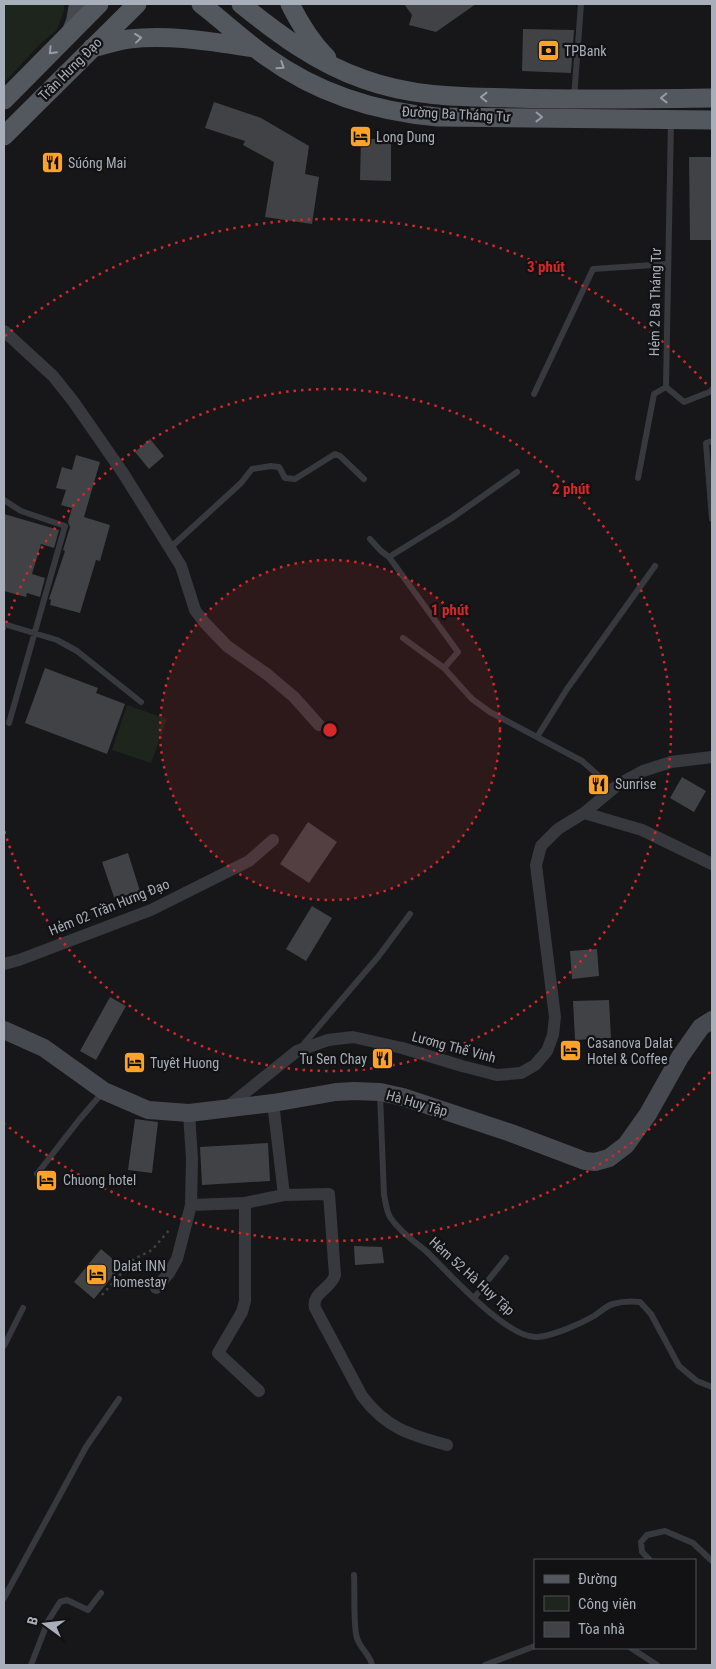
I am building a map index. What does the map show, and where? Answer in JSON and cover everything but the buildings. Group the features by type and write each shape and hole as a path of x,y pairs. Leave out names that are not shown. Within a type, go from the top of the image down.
{"main road":[{"name":"Trần Hưng Đạo","path":"4,100 99,4"},
{"name":"Trần Hưng Đạo","path":"4,136 90,48 137,4"},
{"name":"Đường Ba Tháng Tư","path":"201,4 255,48 287,70 329,92 371,106 431,116 712,120"},
{"name":"Đường Ba Tháng Tư","path":"241,4 299,48 337,69 387,87 440,96 574,100 712,98"},
{"path":"290,4 301,26 312,42 337,69 329,92"},
{"path":"90,48 127,39 150,37 210,41 255,48"}],"street":[{"path":"71,31 78,4"},
{"path":"4,331 53,376 73,401 123,473 181,566 195,610 204,622 227,646 268,675 294,697 319,725"},
{"name":"Lương Thế Vinh","path":"226,1108 298,1051 328,1040 353,1037 402,1048 497,1075 521,1073 535,1065 547,1051 553,1035 555,1017 536,865 541,846 558,829 584,813 611,789 643,771 671,762 712,757"},
{"path":"584,813 642,830 712,864"},
{"name":"Hẻm 02 Trần Hưng Đạo","path":"4,964 151,910 249,861 273,840"},
{"name":"Hà Huy Tập","path":"4,1030 44,1048 104,1091 148,1110 190,1113 273,1103 336,1092 380,1092 404,1097 511,1133 585,1161 595,1162 609,1158 626,1145 648,1114 690,1042 701,1027 712,1020"},
{"path":"273,1103 284,1195"},
{"path":"156,1288 169,1273 177,1259 191,1205 190,1113"},
{"path":"191,1205 245,1203 284,1195 329,1194 335,1275 332,1283 318,1295 314,1304 362,1396 376,1412 396,1428 417,1437 447,1445"},
{"path":"245,1203 244,1301 242,1312 218,1353 259,1391"}],"lane":[{"path":"574,100 581,4"},
{"name":"Hẻm 2 Ba Tháng Tư","path":"666,387 671,119"},
{"path":"534,394 593,269 668,264"},
{"path":"638,478 654,394 666,387 684,402 712,391"},
{"path":"712,441 706,443 712,520"},
{"path":"170,548 241,483 252,469 271,466 279,467 285,478 295,479 335,454 340,456 364,480"},
{"path":"389,557 452,518 517,472"},
{"path":"4,500 21,511 66,526 9,723"},
{"path":"370,539 389,557 458,652 444,668"},
{"path":"537,737 567,689 655,566"},
{"path":"4,624 58,640 77,651 141,702"},
{"path":"403,638 444,668 478,704 582,760 611,789"},
{"path":"298,1051 378,957 410,914"},
{"path":"37,1174 104,1091"},
{"name":"Hẻm 52 Hà Huy Tập","path":"380,1092 384,1195 387,1211 397,1226 474,1298 516,1331 533,1337 558,1331 593,1317 612,1304 626,1301 640,1302 651,1314 680,1366 697,1380 712,1387"},
{"path":"474,1298 506,1258"},
{"path":"4,1346 23,1308"},
{"path":"4,1598 86,1446 119,1399"},
{"path":"649,1559 642,1552 641,1542 647,1535 665,1531 693,1543 712,1561"},
{"path":"354,1575 356,1636 360,1647 371,1659 372,1665"},
{"path":"31,1665 48,1621 60,1602 67,1600 88,1610 101,1593"},
{"path":"485,1665 534,1646"},
{"path":"635,1649 657,1665"}],"path":[{"path":"102,1295 134,1259 152,1250 172,1227"}],"green space":[{"path":"4,4 64,4 64,10 57,30 39,45 4,83"},
{"path":"127,705 167,719 151,763 112,750"}],"place":[{"name":"TPBank","path":"548,51"},
{"name":"Long Dung","path":"360,137"},
{"name":"Súóng Mai","path":"52,163"},
{"name":"Sunrise","path":"599,784"},
{"name":"Casanova Dalat Hotel & Coffee","path":"571,1051"},
{"name":"Tu Sen Chay","path":"383,1059"},
{"name":"Tuyêt Huong","path":"134,1063"},
{"name":"Chuong hotel","path":"47,1180"},
{"name":"Dalat INN homestay","path":"97,1274"}]}
